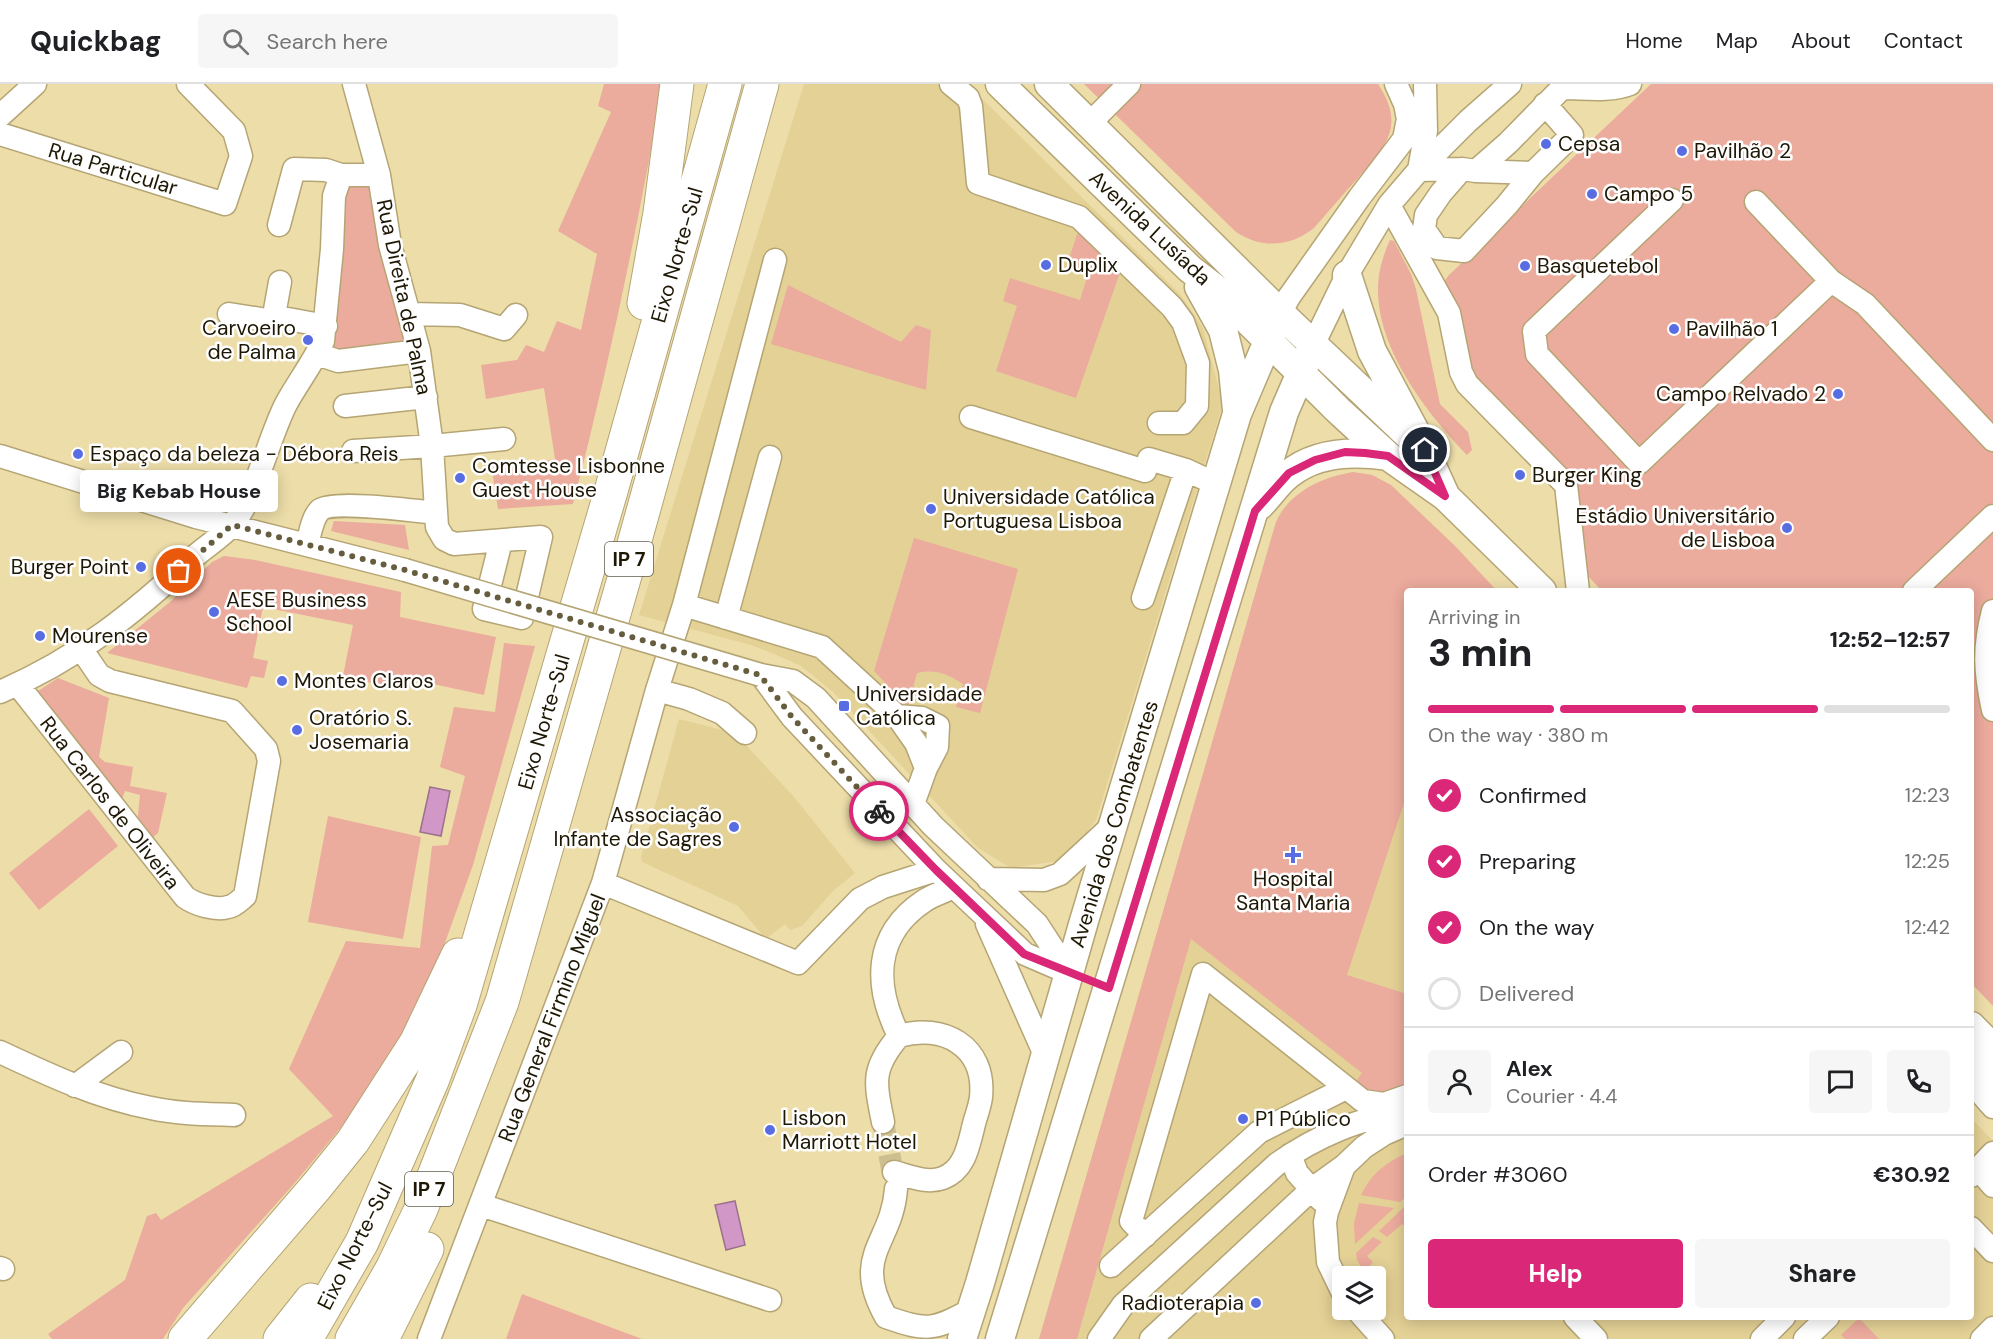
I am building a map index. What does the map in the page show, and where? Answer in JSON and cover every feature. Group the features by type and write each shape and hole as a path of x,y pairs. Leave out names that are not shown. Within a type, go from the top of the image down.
{"highway":[{"path":"611,491 660,213 677,84"},
{"name":"Eixo Norte-Sul","path":"306,1339 362,1242 432,1082 460,1005 611,491 725,84"},
{"name":"Eixo Norte-Sul","path":"352,1339 392,1269 422,1209 492,1032 632,551 762,84"},
{"path":"191,1331 316,1187 353,1140 390,1086 416,1043 508,847"},
{"path":"382,1339 441,1220 471,1129 492,1032"},
{"path":"280,1339 312,1298 401,1155"}],"main road":[{"name":"Avenida Lusíada","path":"1000,84 1190,269 1216,289 1388,456 1445,496"},
{"name":"Avenida Lusíada","path":"1049,84 1280,313 1425,450"},
{"path":"1190,269 1223,330 1233,370 1237,414"},
{"path":"1347,275 1372,351 1425,450 1445,496 1539,588"},
{"name":"Avenida dos Combatentes","path":"962,1339 1237,414 1280,313"},
{"name":"Avenida dos Combatentes","path":"1000,1339 1284,412 1313,345"},
{"path":"1255,511 1289,473 1315,460 1345,452 1388,456"},
{"path":"1069,973 1109,988"},
{"path":"1974,1033 1986,1062"}],"street":[{"path":"0,116 35,84"},
{"name":"Rua Particular","path":"0,134 225,204 241,156 234,131 188,84"},
{"name":"Rua Direita de Palma","path":"354,84 379,175 390,245 419,351 436,484 436,513"},
{"path":"951,84 968,98 971,106 978,183 1079,218 1172,307 1183,322 1198,363 1197,406 1183,423 1159,423"},
{"path":"1088,125 1129,84"},
{"path":"1313,345 1347,275 1389,205 1419,170 1509,84"},
{"path":"1545,104 1572,135 1533,173 1464,251 1437,248 1424,229 1426,214 1441,193 1508,143 1545,104 1562,88 1624,87 1630,84"},
{"path":"1413,92 1426,130 1419,170"},
{"path":"1280,313 1295,288 1404,139 1413,92"},
{"path":"279,225 294,169 326,170 342,175 379,175"},
{"path":"1419,170 1533,173"},
{"path":"9,688 82,650 130,615 232,525 245,504 286,405 323,341 326,326 334,196 342,175"},
{"path":"1672,200 1534,331 1537,354 1639,463 1832,281"},
{"path":"1756,202 1832,281 1865,304 1993,440"},
{"path":"1389,205 1449,313 1461,372 1467,384 1566,485 1578,588"},
{"name":"Rua General Firmino Miguel","path":"429,1339 603,883 657,690 684,605 775,260"},
{"path":"273,321 280,282"},
{"path":"230,314 273,321 288,319 326,326"},
{"path":"409,314 460,315 504,329 516,315"},
{"path":"317,354 338,361 419,351"},
{"path":"345,406 426,397"},
{"path":"971,417 1147,465 1186,470 1216,484"},
{"path":"353,452 504,439"},
{"path":"0,456 196,517 405,570 760,675 793,681 816,698 913,804 1037,924 1069,973"},
{"path":"726,618 770,457"},
{"path":"1143,598 1186,470"},
{"path":"307,545 314,519 321,509 326,507 382,508 436,513 440,534 449,542 464,544 541,537 522,618 484,609 501,541"},
{"path":"1917,588 1993,516"},
{"path":"684,605 822,646 897,716 916,742 926,768 913,804"},
{"path":"1993,611 1986,638 1986,680 1993,710"},
{"name":"Rua Carlos de Oliveira","path":"9,688 185,897 218,908 229,907 245,896 269,761 268,754 232,711 110,681 99,675 82,650"},
{"path":"760,675 792,717 936,870 1024,954 1069,973"},
{"path":"657,690 689,699 722,713 746,733"},
{"path":"988,879 1044,880 1060,874 1113,825"},
{"path":"603,883 798,963 860,899 883,887 936,870"},
{"path":"899,1036 884,1002 881,977 883,953 892,934 924,901 954,887"},
{"path":"983,914 1045,1055"},
{"path":"1145,1236 1131,1221 1203,974 1341,1090 1377,1127"},
{"path":"883,1122 877,1092 877,1070 886,1051 899,1036 928,1031 951,1038 967,1048 976,1062 980,1076 981,1097 967,1151 958,1168 944,1178 895,1181 895,1206 873,1254 871,1272 878,1303 886,1317 913,1326 929,1328 971,1310"},
{"path":"75,1086 121,1052"},
{"path":"0,1053 75,1086 152,1109 234,1115"},
{"path":"1986,1062 1976,1074 1977,1084 1993,1107"},
{"path":"1341,1090 1363,1101 1384,1104 1404,1097"},
{"path":"1112,1266 1259,1132 1341,1090"},
{"path":"1151,1339 1312,1189 1344,1166 1364,1147 1377,1127 1404,1118"},
{"path":"1099,1339 1123,1305 1256,1182 1290,1155 1347,1127 1404,1124"},
{"path":"1290,1155 1297,1173 1321,1198 1326,1217 1328,1262 1332,1270"},
{"path":"1326,1217 1344,1166"},
{"path":"1981,1166 1993,1186"},
{"path":"481,1204 770,1300"},
{"path":"1974,1231 1993,1251"},
{"path":"1366,1320 1383,1339"},
{"path":"1578,1320 1596,1339"},
{"path":"1762,1339 1781,1320"},
{"path":"1804,1339 1825,1320"},
{"path":"1982,1339 1993,1328"}],"shaded area":[{"path":"604,84 663,84 599,400 573,504 498,509 492,470 555,459 544,388 486,399 481,365 517,360 526,345 544,352 557,321 581,330 597,254 558,231 611,112 598,106"},
{"name":"Universidade Católica Portuguesa Lisboa","path":"804,84 967,84 1179,293 1203,328 1223,404 1096,820 1066,860 1011,868 978,848 833,692 801,666 751,645 639,615"},
{"path":"1084,84 1378,84 1391,112 1391,124 1389,135 1377,156 1314,228 1286,242 1266,243 1236,232"},
{"name":"Estádio Universitário de Lisboa","path":"1651,84 1993,84 1993,1006 1974,986 1974,588 1599,588 1588,576 1575,481 1472,376 1442,284"},
{"path":"379,175 419,351 317,354 336,189"},
{"path":"1080,226 1123,264 1076,398 996,371 1017,306 1003,301 1010,278 1080,300 1088,274 1066,267"},
{"path":"1390,240 1394,241 1416,289 1440,404 1468,432 1472,450 1467,455 1418,396 1392,349 1383,325 1378,300 1379,275"},
{"path":"788,285 901,342 916,325 931,330 926,390 771,344"},
{"name":"Hospital Santa Maria","path":"1353,472 1372,475 1391,485 1456,547 1494,588 1404,588 1404,1320 1974,1320 1974,1121 1993,1141 1993,1339 1039,1339 1276,522 1281,511 1308,487 1330,477"},
{"path":"1353,472 1372,475 1391,485 1456,547 1494,588 1404,588 1404,803 1347,975 1404,993 1404,1090 1384,1095 1366,1094 1354,1084 1362,1073 1191,939 1077,1339 1039,1339 1276,522 1282,511 1299,494 1330,478"},
{"path":"334,521 405,525 409,550 331,531"},
{"path":"914,538 1018,569 980,713 956,707 963,684 946,675 936,672 917,673 908,707 874,671"},
{"path":"224,556 255,560 401,592 400,617 496,637 484,695 387,674 384,686 343,676 353,625 263,607 253,658 268,661 264,678 251,676 247,688 107,653 170,602 212,562"},
{"path":"504,643 535,646 473,865 438,962 392,1052 357,1108 293,1185 183,1308 163,1339 52,1339 48,1334 125,1280 147,1216 156,1213 161,1220 333,1116 289,1069 346,941 420,948 432,846 448,845 465,776 440,767 454,707 495,712"},
{"path":"58,678 109,698 99,757 105,762 133,767 130,786 167,793 158,833 152,838 137,826 140,795 125,791 121,802 32,695"},
{"name":"Associação Infante de Sagres","path":"679,719 726,731 743,742 794,797 855,873 833,891 802,926 790,930 785,924 766,939 738,906 642,862 641,857"},
{"path":"430,787 450,791 441,836 420,832"},
{"path":"89,809 118,846 39,910 9,873"},
{"path":"328,816 421,837 403,939 308,922"},
{"path":"1404,1154 1404,1199 1400,1202 1361,1195 1369,1181 1392,1160"},
{"path":"735,1201 745,1245 726,1250 715,1205"},
{"path":"1359,1203 1394,1208 1355,1244 1354,1223"},
{"path":"1404,1207 1404,1226 1402,1224 1387,1237 1379,1231"},
{"path":"1373,1237 1382,1242 1367,1256 1373,1262 1369,1266 1360,1266 1356,1253"},
{"path":"522,1294 642,1339 506,1339"},
{"path":"1857,1320 1861,1320 1879,1339 1845,1339 1841,1335"}],"tunnel":[{"path":"883,1122 896,1189"}],"way so far":[{"path":"179,571 232,525 405,570 760,675 792,717 879,811"}],"place":[{"name":"Cepsa","path":"1546,144"},
{"name":"Pavilhão 2","path":"1682,151"},
{"name":"Campo 5","path":"1592,194"},
{"name":"Duplix","path":"1046,265"},
{"name":"Basquetebol","path":"1525,266"},
{"name":"Pavilhão 1","path":"1674,329"},
{"name":"Carvoeiro de Palma","path":"308,340"},
{"name":"Campo Relvado 2","path":"1838,394"},
{"name":"Espaço da beleza - Débora Reis","path":"78,454"},
{"name":"Burger King","path":"1520,475"},
{"name":"Comtesse Lisbonne Guest House","path":"460,478"},
{"name":"Universidade Católica Portuguesa Lisboa","path":"931,509"},
{"name":"Estádio Universitário de Lisboa","path":"1787,528"},
{"name":"Burger Point","path":"141,567"},
{"name":"Big Kebab House","path":"179,571"},
{"name":"AESE Business School","path":"214,612"},
{"name":"Mourense","path":"40,636"},
{"name":"Montes Claros","path":"282,681"},
{"name":"Universidade Católica","path":"844,706"},
{"name":"Oratório S. Josemaria","path":"297,730"},
{"name":"Associação Infante de Sagres","path":"734,827"},
{"name":"Hospital Santa Maria","path":"1293,855"},
{"name":"P1 Público","path":"1243,1119"},
{"name":"Lisbon Marriott Hotel","path":"770,1130"},
{"name":"Radioterapia","path":"1256,1303"}],"route":[{"path":"879,811 918,853 1024,954 1109,988 1255,511 1289,473 1315,460 1345,452 1388,456 1445,496 1425,450"}]}
